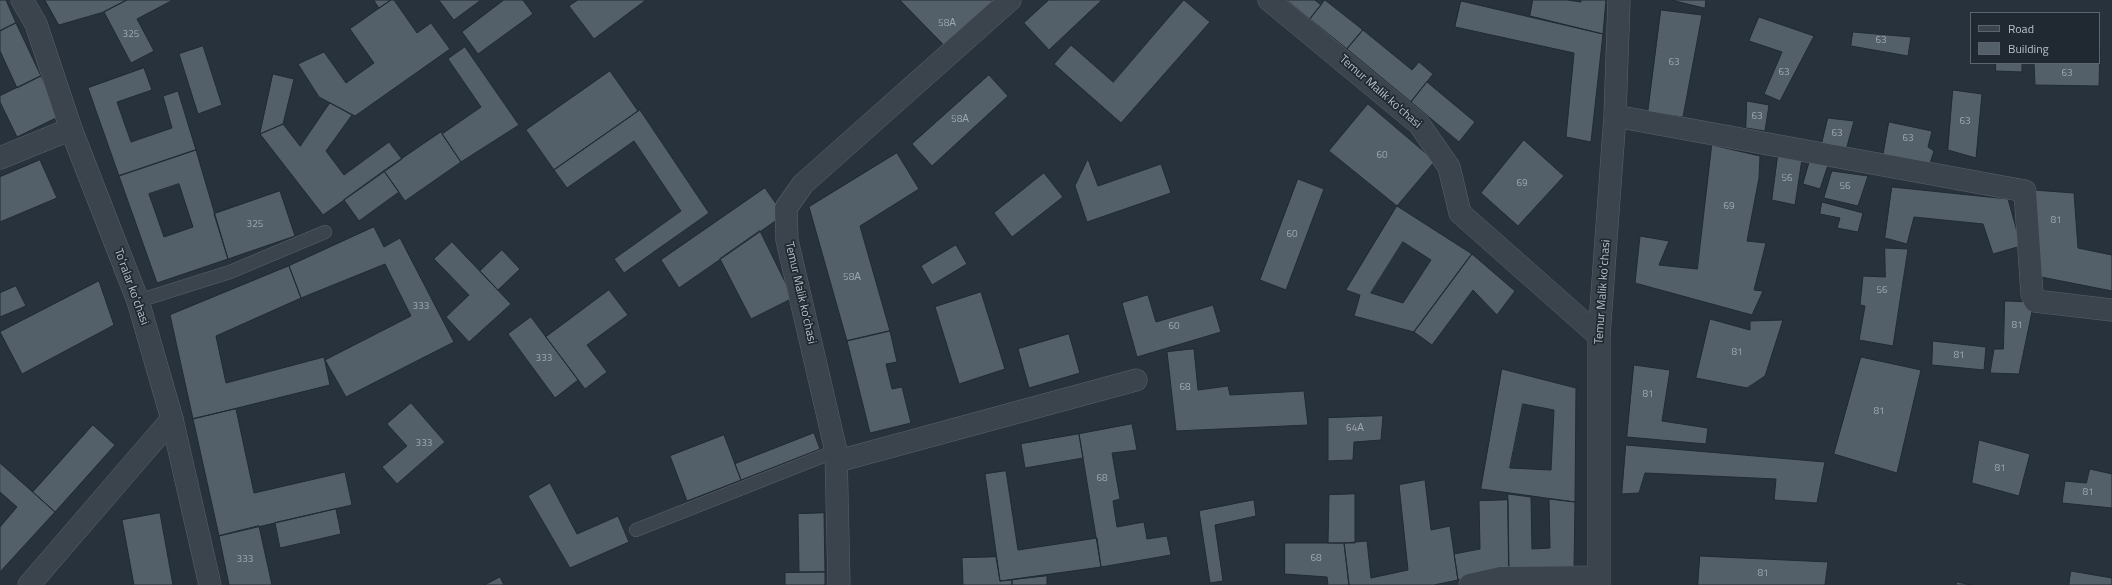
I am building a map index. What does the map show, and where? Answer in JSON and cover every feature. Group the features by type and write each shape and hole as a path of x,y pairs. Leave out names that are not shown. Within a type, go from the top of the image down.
{"street":[{"name":"Toʻralar koʻchasi","path":"22,0 36,24 70,129 138,302 172,419 210,585"},
{"name":"Temur Malik ko'chasi","path":"839,585 837,456 787,240 786,208 803,184 1010,0"},
{"name":"Temur Malik ko'chasi","path":"1269,0 1419,124 1449,167 1460,213 1599,336"},
{"name":"Temur Malik koʻchasi","path":"1599,581 1599,336 1615,116 1619,0"},
{"path":"1615,116 2025,191 2032,294 2035,301 2112,310"},
{"path":"0,158 70,129"},
{"path":"837,456 1136,380"},
{"path":"29,585 172,419"},
{"path":"1470,585 1500,578 1599,581"}],"lane":[{"path":"138,302 230,272 325,232"},
{"path":"636,530 837,456"}],"building":[{"path":"0,0 6,0 16,23 0,31"},
{"path":"45,0 127,0 104,12 59,25"},
{"path":"127,0 173,0 137,19 154,51 131,63 104,12"},
{"path":"374,0 391,0 379,8"},
{"path":"391,0 394,0 417,33 431,23 450,49 355,116 319,97 298,64 324,52 346,83 374,63 350,29"},
{"path":"439,0 481,0 454,20"},
{"path":"504,0 523,0 533,14 478,54 462,32"},
{"path":"578,0 646,0 594,39 569,6"},
{"path":"900,0 994,0 946,47"},
{"path":"1049,0 1102,0 1049,50 1024,23"},
{"path":"1184,0 1210,22 1121,123 1054,64 1071,45 1113,82"},
{"path":"1287,0 1315,0 1321,5 1310,19"},
{"path":"1325,0 1363,30 1347,49 1310,19"},
{"path":"1533,0 1567,0 1581,2 1581,0 1606,0 1603,34 1530,16"},
{"path":"1671,0 1706,0 1705,8"},
{"path":"1461,1 1603,34 1591,142 1566,137 1574,53 1455,27"},
{"path":"1661,10 1702,15 1683,117 1648,112"},
{"path":"1759,17 1814,36 1780,101 1764,94 1782,52 1749,41"},
{"path":"16,23 41,76 17,88 0,51 0,31"},
{"path":"1363,30 1412,70 1419,62 1433,74 1411,102 1347,49"},
{"path":"1853,32 1911,37 1908,56 1851,46"},
{"path":"203,46 222,105 198,114 179,54"},
{"path":"465,47 519,125 461,162 442,134 481,107 448,59"},
{"path":"1996,64 2022,64 2022,72 1996,71"},
{"path":"2034,64 2100,64 2099,86 2035,85"},
{"path":"144,68 152,90 117,102 131,142 172,128 163,96 178,91 196,150 119,176 88,88"},
{"path":"610,71 638,111 554,170 526,130"},
{"path":"273,74 294,79 283,124 260,134"},
{"path":"989,75 1008,96 932,166 912,144"},
{"path":"41,76 60,116 17,137 0,102 0,96"},
{"path":"1427,82 1475,122 1459,142 1411,102"},
{"path":"1953,90 1982,94 1976,158 1948,150"},
{"path":"1747,101 1769,105 1765,131 1746,128"},
{"path":"330,103 352,115 326,151 344,175 389,142 402,159 323,215 260,134 283,124 300,146"},
{"path":"1368,104 1435,161 1397,206 1329,151"},
{"path":"640,110 709,213 624,273 614,259 681,211 634,141 567,188 554,170"},
{"path":"1828,118 1854,121 1846,150 1821,147"},
{"path":"1889,122 1932,131 1928,147 1934,151 1928,169 1883,156"},
{"path":"441,132 461,162 405,201 384,171"},
{"path":"1524,140 1564,176 1518,226 1481,193"},
{"path":"1712,145 1760,156 1759,178 1747,241 1766,243 1754,290 1763,291 1752,315 1635,283 1640,236 1669,241 1659,265 1697,269"},
{"path":"196,150 228,259 157,283 119,176","holes":["179,184 193,227 164,237 149,194"]},
{"path":"897,153 919,189 860,226 890,331 847,341 809,207"},
{"path":"1778,155 1802,159 1795,205 1772,200"},
{"path":"1088,159 1098,186 1161,164 1171,193 1087,222 1075,186"},
{"path":"40,160 57,198 0,222 0,177"},
{"path":"1810,160 1828,165 1820,189 1803,184"},
{"path":"384,171 399,192 359,221 344,200"},
{"path":"1832,171 1868,176 1858,206 1824,198"},
{"path":"1044,173 1063,197 1012,237 994,213"},
{"path":"1298,179 1324,189 1286,290 1260,280"},
{"path":"1892,187 2008,199 2021,246 1993,254 1983,224 1914,217 1907,244 1885,238"},
{"path":"765,188 784,215 679,288 661,260"},
{"path":"2033,190 2074,193 2078,248 2112,255 2112,291 2041,277"},
{"path":"280,191 295,236 228,259 214,214"},
{"path":"1822,202 1863,213 1858,232 1837,228 1840,218 1820,214"},
{"path":"1397,206 1472,254 1414,332 1354,316 1360,295 1346,290","holes":["1403,242 1431,260 1403,303 1371,293"]},
{"path":"374,227 384,247 400,238 454,342 346,397 325,360 411,316 385,264 301,298 289,266"},
{"path":"760,231 793,298 751,319 720,259"},
{"path":"452,242 511,304 469,342 446,317 469,295 434,259"},
{"path":"956,245 967,264 932,285 921,266"},
{"path":"1885,248 1908,249 1893,346 1859,340 1865,306 1860,305 1863,276 1885,277"},
{"path":"502,250 520,269 498,290 480,271"},
{"path":"1472,254 1515,291 1497,315 1473,290 1432,345 1414,332"},
{"path":"289,266 301,298 216,336 226,383 324,357 330,385 193,419 170,315"},
{"path":"99,281 114,325 22,374 0,332"},
{"path":"16,286 26,306 0,317 0,293"},
{"path":"609,290 628,315 587,345 607,372 585,389 546,337"},
{"path":"981,292 1005,369 959,384 935,307"},
{"path":"1148,295 1156,322 1213,305 1221,332 1137,357 1122,303"},
{"path":"2005,301 2034,302 2019,374 1990,373 1994,349 2003,349"},
{"path":"531,317 578,380 555,398 508,334"},
{"path":"1710,319 1750,330 1750,321 1783,320 1765,376 1747,388 1696,378"},
{"path":"890,331 897,362 886,364 892,389 902,387 911,423 870,433 847,341"},
{"path":"1069,334 1080,373 1029,388 1018,349"},
{"path":"1933,341 1986,347 1984,370 1932,365"},
{"path":"1194,349 1198,390 1228,386 1230,395 1304,391 1308,425 1176,431 1167,352"},
{"path":"1861,357 1921,370 1897,473 1834,454"},
{"path":"1634,365 1670,370 1662,421 1708,428 1706,444 1627,437"},
{"path":"1502,369 1576,388 1575,502 1481,489","holes":["1523,404 1554,410 1551,470 1510,468"]},
{"path":"411,403 445,442 397,484 382,467 407,446 387,424"},
{"path":"236,409 254,493 345,472 352,505 219,536 193,419"},
{"path":"1383,416 1381,440 1354,442 1353,460 1328,461 1328,418"},
{"path":"1132,424 1137,450 1112,453 1120,499 1113,501 1117,527 1144,522 1147,539 1167,536 1171,555 1101,567 1079,434"},
{"path":"93,425 115,445 55,512 33,492"},
{"path":"814,433 820,449 741,480 735,464"},
{"path":"1079,434 1083,458 1025,468 1021,444"},
{"path":"724,435 741,480 687,501 670,456"},
{"path":"1979,440 2030,454 2019,496 1972,483"},
{"path":"1626,445 1825,462 1817,503 1774,500 1776,479 1645,473 1639,493 1622,494"},
{"path":"0,463 55,512 0,572 0,527 17,507 0,492"},
{"path":"2090,469 2112,474 2112,508 2062,503 2065,481 2086,483"},
{"path":"1006,471 1018,550 1097,538 1101,567 1000,581 985,474"},
{"path":"1425,480 1431,530 1450,526 1458,580 1434,585 1349,585 1344,543 1367,541 1371,578 1408,570 1399,485"},
{"path":"550,483 577,534 618,516 629,542 570,568 528,496"},
{"path":"1355,494 1355,543 1328,543 1329,495"},
{"path":"1508,494 1531,497 1532,549 1550,548 1549,499 1575,502 1574,569 1509,569"},
{"path":"1254,500 1256,516 1215,525 1223,581 1210,583 1199,511"},
{"path":"1508,500 1509,569 1458,580 1454,554 1480,549 1479,501"},
{"path":"336,509 341,534 280,548 275,523"},
{"path":"160,513 173,585 134,585 122,520"},
{"path":"824,513 825,572 799,572 798,514"},
{"path":"259,526 272,585 229,585 219,536"},
{"path":"1285,543 1344,543 1349,585 1328,585 1327,577 1285,574"},
{"path":"1700,556 1828,562 1825,585 1698,585"},
{"path":"996,557 1000,581 1012,580 1012,585 963,585 962,558"},
{"path":"2071,571 2112,578 2112,585 2069,585"},
{"path":"825,572 825,585 785,585 785,573"},
{"path":"1047,576 1047,585 1012,585 1012,580"},
{"path":"500,577 504,585 485,585"},
{"path":"1957,582 1971,585 1956,585"}]}
